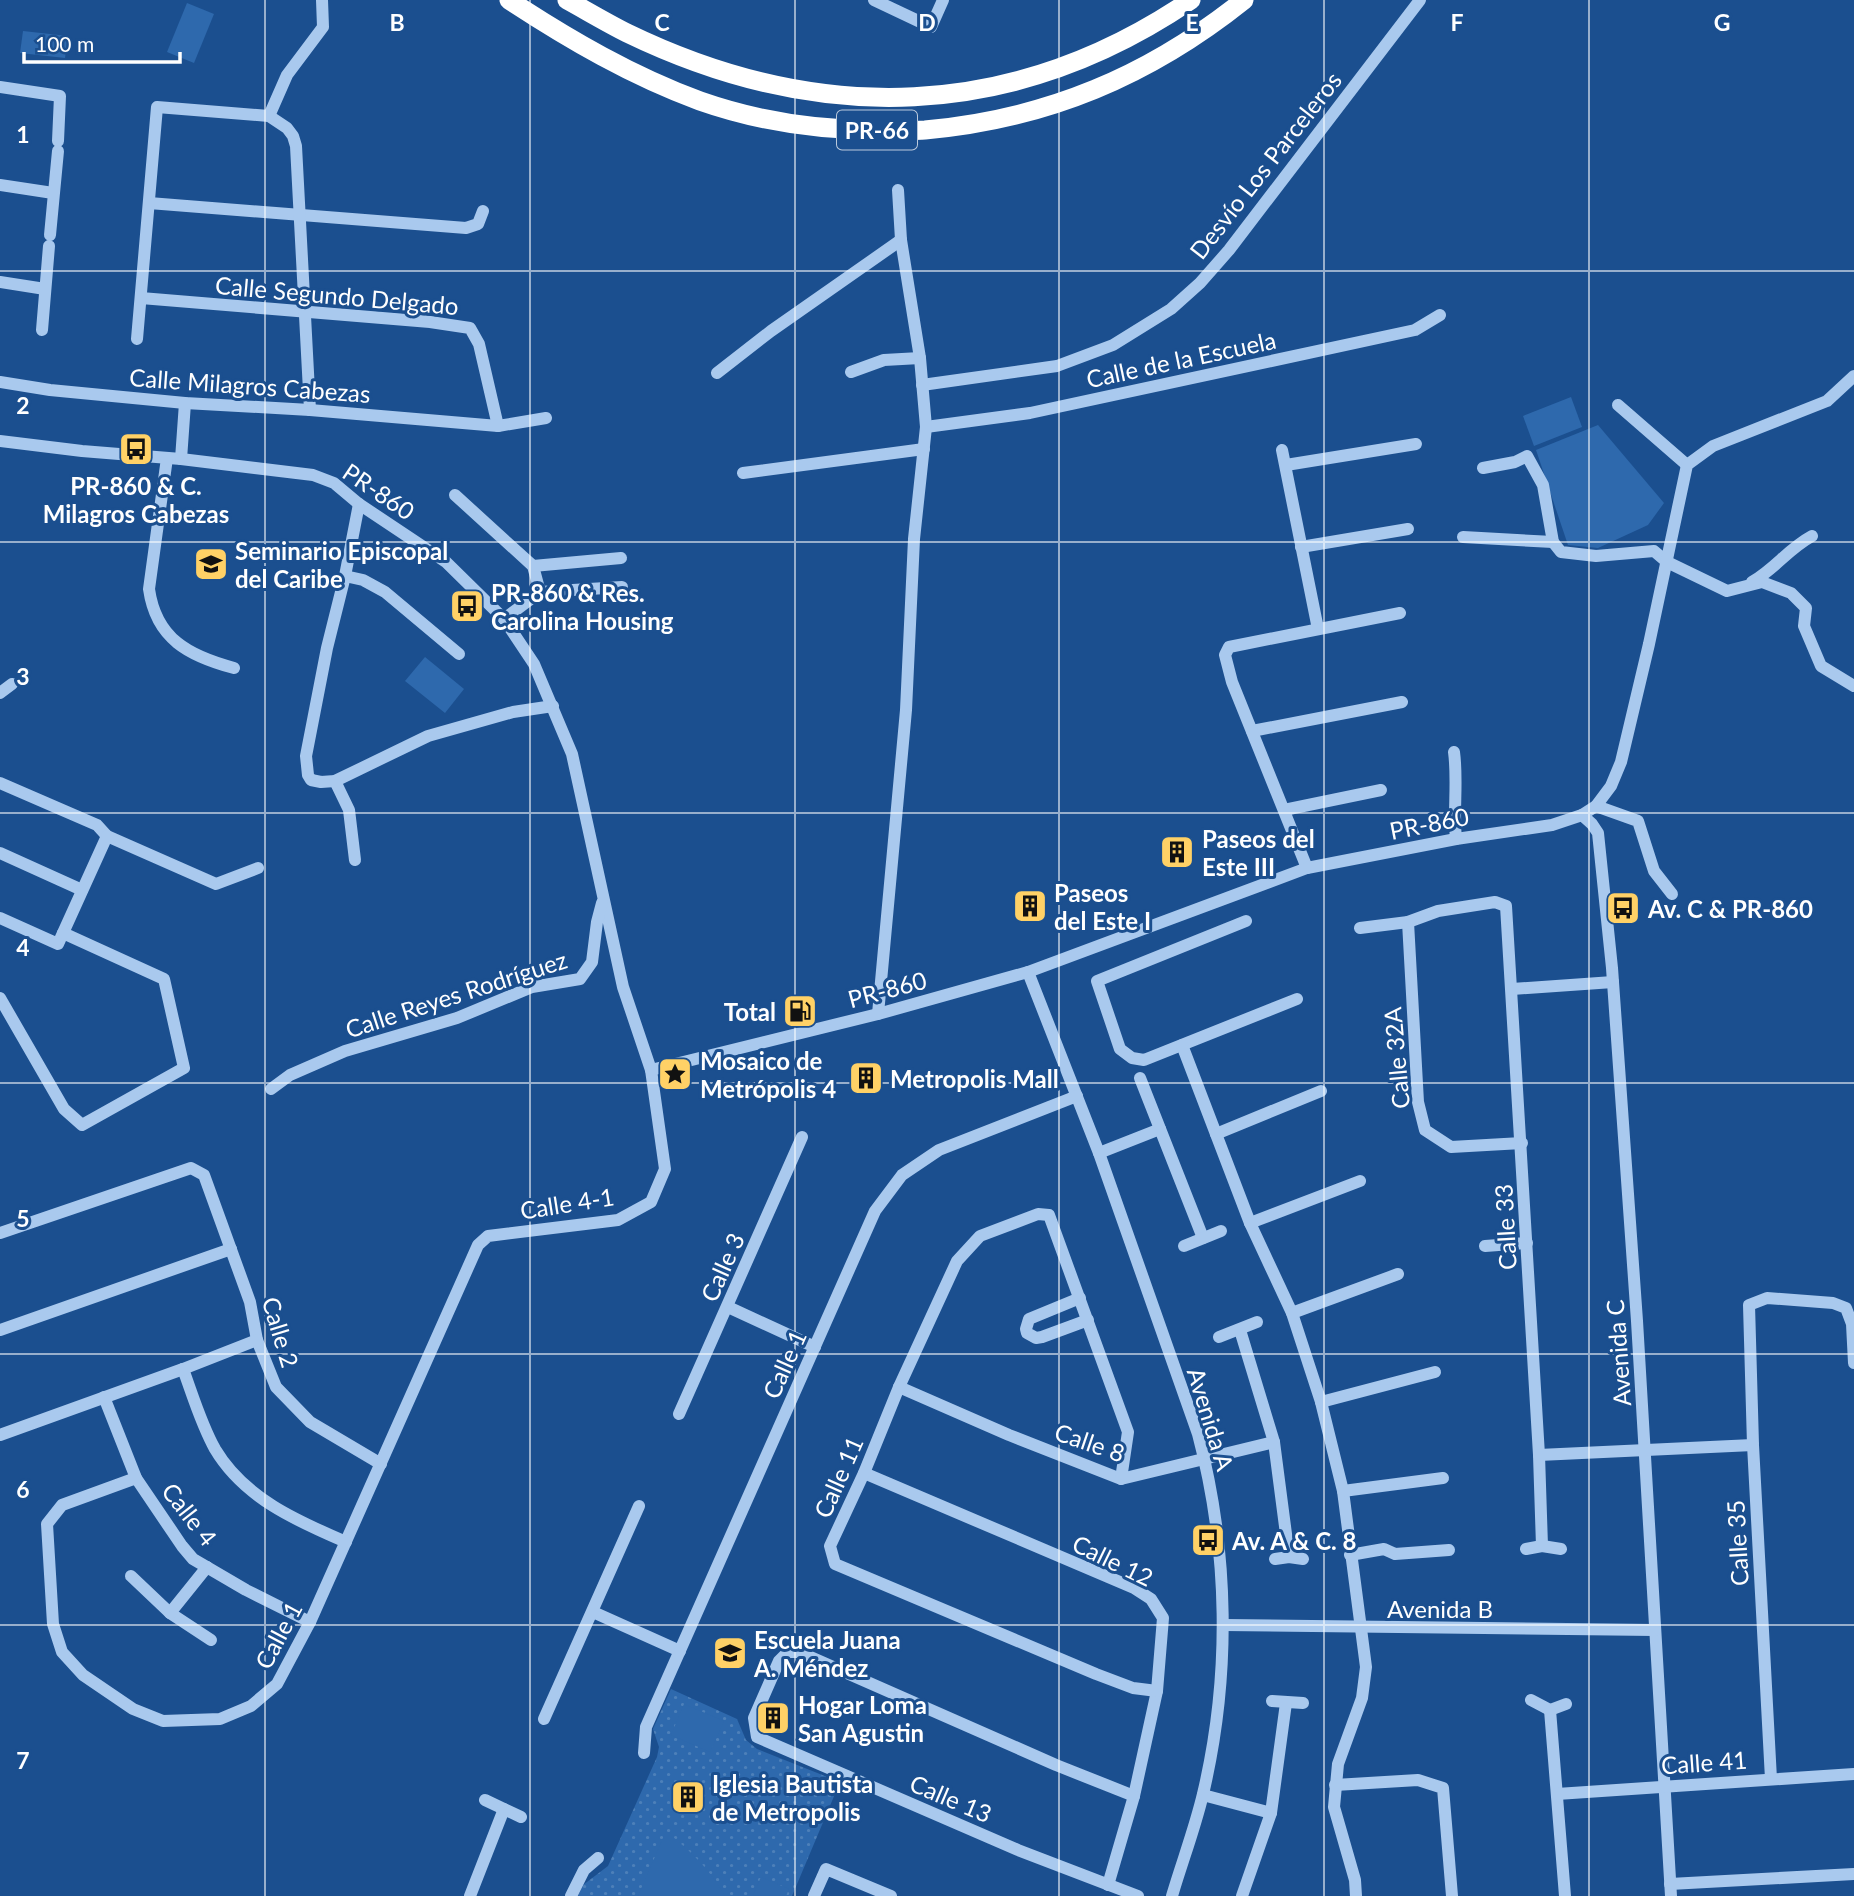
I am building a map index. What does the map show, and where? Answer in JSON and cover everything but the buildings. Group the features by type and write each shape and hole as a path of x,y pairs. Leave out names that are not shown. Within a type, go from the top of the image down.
{"highway":[{"name":"PR-66","path":"509,0 551,28 632,73 703,102 763,118 849,130 923,130 997,120 1073,99 1108,85 1176,49 1208,29 1244,0"},
{"name":"PR-66","path":"567,0 628,34 715,68 785,87 843,96 880,98 929,97 978,91 1048,72 1088,58 1153,26 1191,0"}],"street":[{"path":"268,116 287,75 323,27 322,0"},
{"path":"874,0 930,27 943,0"},
{"name":"Desvío Los Parceleros","path":"922,385 1057,366 1113,345 1171,309 1200,283 1229,250 1420,0"},
{"path":"0,87 60,96 42,330"},
{"path":"137,339 157,107 268,116 287,128 293,135 296,146 310,410"},
{"path":"0,185 52,193"},
{"path":"877,1014 906,710 914,539 926,427 920,358 901,240 898,190"},
{"path":"149,203 466,228 478,225 483,211"},
{"path":"717,373 771,331 901,240"},
{"path":"0,282 45,289"},
{"name":"Calle Segundo Delgado","path":"141,298 430,322 470,328 479,344 498,426"},
{"name":"Calle de la Escuela","path":"926,427 1030,413 1415,330 1440,315"},
{"path":"851,372 884,360 920,358"},
{"path":"1618,405 1687,465 1713,446 1826,401 1854,376"},
{"name":"Calle Milagros Cabezas","path":"0,382 50,390 185,403 310,410 498,426 546,418"},
{"path":"181,459 185,403"},
{"name":"PR-860","path":"0,441 313,475 334,483 359,504 446,562 505,619 534,664 572,754 623,987 651,1070 877,1014 1028,972 1307,869 1456,839 1552,825 1582,815 1596,806 1611,786 1621,762 1687,465"},
{"path":"1286,465 1416,444"},
{"path":"743,474 924,449"},
{"path":"1282,450 1318,629"},
{"path":"1483,467 1515,462 1527,456 1543,485 1553,542 1561,552 1596,556 1654,551 1667,562 1727,591 1762,582 1791,593 1806,607 1804,626 1821,666 1854,686"},
{"path":"167,458 149,589 151,604 160,625 187,652 234,668"},
{"path":"455,495 533,566 540,592"},
{"path":"359,504 306,755 311,780 335,781 428,737 513,712 553,706"},
{"path":"1301,547 1408,529"},
{"path":"1743,587 1779,562 1794,546 1812,536"},
{"path":"1463,537 1553,542"},
{"path":"533,566 621,558"},
{"path":"345,576 363,580 385,592 459,654"},
{"path":"505,619 540,592 622,587"},
{"path":"1307,869 1232,682 1225,655 1229,647 1400,613"},
{"path":"0,693 12,684"},
{"path":"1252,730 1402,702"},
{"path":"1454,752 1457,771 1454,818 1456,839"},
{"path":"335,781 349,810 355,860"},
{"path":"0,783 97,825 107,836 216,884 258,868"},
{"path":"1284,810 1381,790"},
{"path":"1596,806 1638,821 1654,871 1672,894"},
{"name":"Avenida C","path":"1582,815 1598,833 1614,982 1670,1890"},
{"path":"0,918 58,944 107,836"},
{"path":"0,853 82,890"},
{"name":"Calle Reyes Rodríguez","path":"271,1089 289,1075 345,1051 457,1018 532,987 580,979 592,962 603,900"},
{"name":"Calle 33","path":"1408,922 1449,909 1495,902 1506,906 1539,1455 1542,1546"},
{"path":"1246,921 1097,981 1120,1049 1132,1058 1144,1060 1297,999"},
{"path":"1360,928 1408,922"},
{"name":"Calle 32A","path":"1408,922 1418,1102 1424,1130 1451,1147 1521,1143"},
{"path":"0,998 64,1109 82,1125 184,1068 164,979 63,933"},
{"name":"Avenida A","path":"1028,972 1099,1153 1198,1434 1218,1536 1224,1625 1218,1716 1203,1795 1172,1896"},
{"path":"1512,989 1614,982"},
{"path":"1182,1045 1250,1223 1292,1313 1321,1402 1343,1491 1366,1667 1363,1698 1338,1764 1334,1807 1355,1880 1356,1896"},
{"name":"Calle 4-1","path":"462,1282 478,1245 488,1236 618,1220 651,1202 665,1169 651,1070"},
{"path":"1140,1079 1203,1238"},
{"path":"1216,1134 1321,1091"},
{"name":"Calle 1","path":"644,1753 646,1727 875,1211 902,1175 939,1150 1077,1096"},
{"path":"1099,1153 1160,1129"},
{"name":"Calle 3","path":"679,1414 803,1137"},
{"name":"Calle 2","path":"0,1233 191,1168 204,1175 250,1303 257,1339 276,1387 310,1422 381,1464"},
{"path":"1250,1223 1360,1181"},
{"name":"Calle 11","path":"1080,1298 1049,1215 1038,1214 980,1236 957,1261 830,1546 835,1564 1096,1674 1133,1688 1157,1691"},
{"path":"1184,1245 1222,1231"},
{"path":"1485,1246 1527,1243"},
{"path":"0,1330 230,1249"},
{"path":"1292,1313 1398,1274"},
{"name":"Calle 1","path":"136,1478 62,1505 47,1524 53,1624 62,1652 83,1675 134,1709 163,1721 220,1718 251,1706 277,1684 310,1622 462,1282"},
{"path":"1088,1320 1042,1337 1036,1338 1027,1333 1029,1319 1080,1298 1088,1320 1128,1432 1121,1479"},
{"name":"Calle 35","path":"1771,1779 1752,1445 1749,1306 1768,1298 1833,1303 1846,1308 1852,1324 1854,1363"},
{"path":"728,1307 815,1347"},
{"path":"1219,1337 1257,1322"},
{"path":"1240,1330 1274,1442 1289,1558"},
{"path":"1,1435 183,1369 257,1339"},
{"path":"183,1369 211,1442 229,1469 255,1495 298,1521 346,1542"},
{"path":"1321,1402 1435,1372"},
{"name":"Calle 8","path":"899,1387 1009,1435 1121,1479 1274,1442"},
{"name":"Calle 4","path":"104,1397 136,1478 194,1559 310,1622"},
{"path":"1539,1455 1752,1445"},
{"name":"Calle 12","path":"864,1474 1134,1588 1151,1599 1163,1618 1157,1691 1134,1796 1108,1885"},
{"path":"1343,1491 1443,1478"},
{"path":"544,1719 639,1506"},
{"path":"1526,1549 1542,1546 1561,1549"},
{"path":"1350,1555 1384,1549 1395,1554 1449,1550"},
{"path":"1275,1559 1303,1559"},
{"path":"170,1613 207,1567"},
{"path":"131,1576 170,1613 211,1640"},
{"path":"593,1612 680,1651"},
{"name":"Avenida B","path":"1224,1625 1655,1630"},
{"name":"Calle 13","path":"1134,1796 1056,1765 799,1653 788,1653 779,1661 754,1718 757,1737 1018,1850 1138,1896"},
{"path":"1531,1700 1550,1710 1566,1704"},
{"path":"1272,1701 1303,1703"},
{"path":"1242,1896 1271,1813 1286,1703"},
{"path":"1550,1710 1565,1896"},
{"name":"Calle 41","path":"1557,1794 1854,1774"},
{"path":"1335,1785 1418,1780 1443,1787 1452,1896"},
{"path":"1203,1795 1271,1813"},
{"path":"485,1800 521,1817"},
{"path":"470,1896 504,1809"},
{"path":"571,1896 584,1870 598,1858"},
{"path":"814,1896 826,1869 891,1896"},
{"path":"1670,1890 1854,1874"}],"shaded area":[{"path":"187,3 214,14 194,63 167,52"},
{"path":"23,31 68,36 65,58 20,53"},
{"path":"1571,397 1582,427 1534,446 1523,416"},
{"path":"1598,425 1664,503 1648,525 1598,548 1568,545 1536,450"},
{"path":"425,657 464,689 445,713 405,681"},
{"path":"671,1689 737,1719 746,1740 757,1749 840,1782 792,1896 578,1896 583,1885 608,1866 657,1757 659,1747 653,1729"},
{"path":"684,1704 724,1721 710,1752 671,1735"},
{"path":"666,1831 698,1860 725,1896 638,1896"},
{"path":"761,1877 789,1889 786,1896 753,1895"}],"place":[{"name":"PR-860 & C. Milagros Cabezas","path":"136,449"},
{"name":"Seminario Episcopal del Caribe","path":"211,564"},
{"name":"PR-860 & Res. Carolina Housing","path":"467,606"},
{"name":"Paseos del Este III","path":"1177,852"},
{"name":"Paseos del Este I","path":"1030,906"},
{"name":"Av. C & PR-860","path":"1623,908"},
{"name":"Total","path":"800,1011"},
{"name":"Mosaico de Metrópolis 4","path":"675,1074"},
{"name":"Metropolis Mall","path":"866,1078"},
{"name":"Av. A & C. 8","path":"1208,1540"},
{"name":"Escuela Juana A. Méndez","path":"730,1653"},
{"name":"Hogar Loma San Agustin","path":"773,1718"},
{"name":"Iglesia Bautista de Metropolis","path":"688,1797"}]}
